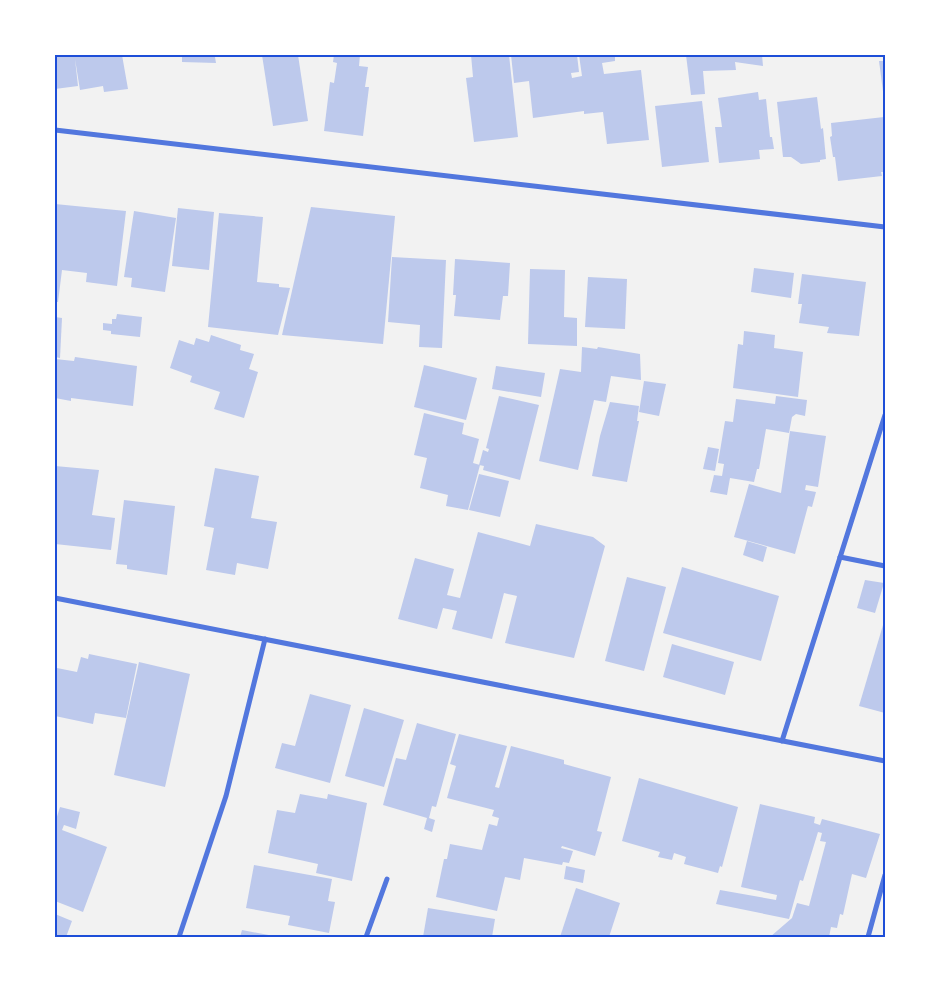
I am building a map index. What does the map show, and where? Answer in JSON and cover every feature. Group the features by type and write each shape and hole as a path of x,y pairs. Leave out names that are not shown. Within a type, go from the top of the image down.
{"street":[{"path":"55,130 885,227"},
{"path":"782,740 885,415"},
{"path":"840,557 885,566"},
{"path":"55,598 885,761"},
{"path":"179,937 226,796 266,639"},
{"path":"868,937 885,875"},
{"path":"366,937 387,879"}],"building":[{"path":"55,55 122,55 128,89 104,92 103,86 80,90 75,59 78,86 55,89"},
{"path":"182,55 226,56 215,57 216,63 182,62"},
{"path":"262,55 298,55 308,121 273,126"},
{"path":"334,55 360,55 359,66 368,67 365,87 369,87 363,136 324,131 330,82 334,83 337,63 333,62"},
{"path":"471,55 509,55 518,137 474,142 466,78 473,77"},
{"path":"511,55 577,55 579,72 571,73 572,78 582,76 579,55 615,55 615,61 602,63 604,74 641,70 649,140 607,144 603,112 584,114 584,111 533,118 529,81 514,83"},
{"path":"686,55 762,55 763,66 735,62 736,70 703,71 705,94 691,95"},
{"path":"879,61 885,61 884,99"},
{"path":"758,92 759,100 766,99 770,137 772,137 774,149 759,150 760,159 719,163 715,127 722,127 718,98"},
{"path":"817,97 826,159 820,160 820,162 801,164 791,157 783,157 777,102"},
{"path":"702,101 709,162 662,167 655,106"},
{"path":"884,117 885,172 881,172 882,176 838,181 830,137 832,136 831,123"},
{"path":"55,204 126,211 117,286 86,282 87,273 62,270 58,302 55,302"},
{"path":"311,207 395,216 383,344 282,335"},
{"path":"178,208 214,212 209,270 172,266"},
{"path":"134,211 176,218 165,292 131,287 132,278 124,277"},
{"path":"219,213 263,217 257,282 279,284 279,287 290,288 278,335 208,327"},
{"path":"392,257 446,260 442,348 419,347 420,325 388,322"},
{"path":"455,259 510,263 508,296 503,296 500,320 454,316 456,295 453,295"},
{"path":"754,268 794,273 791,298 751,292"},
{"path":"530,269 565,270 564,317 577,318 577,346 528,344"},
{"path":"802,274 866,282 859,336 827,333 829,327 799,323 802,304 798,304"},
{"path":"588,277 627,279 625,329 585,327"},
{"path":"117,314 142,317 140,337 111,334 111,331 103,330 103,323 112,324 112,319 116,319"},
{"path":"55,317 62,318 60,358 55,357"},
{"path":"744,331 775,335 774,348 803,352 798,397 733,388 738,344 743,345"},
{"path":"211,335 241,345 240,350 254,354 249,369 258,372 244,418 214,409 220,392 190,382 192,376 170,368 179,340 194,345 196,338 209,342"},
{"path":"582,347 597,349 598,347 640,354 641,380 611,376 606,402 594,400 578,470 539,461 560,369 581,372"},
{"path":"75,357 137,366 133,406 71,398 71,401 55,398 55,359 74,361"},
{"path":"424,365 477,378 466,420 414,407"},
{"path":"496,366 545,373 541,397 492,389"},
{"path":"644,381 666,384 659,416 639,412"},
{"path":"499,396 539,405 520,480 483,470 484,466 479,465 483,450 488,452 489,449 486,448"},
{"path":"776,396 807,400 805,416 796,414 792,417 789,433 766,429 759,469 757,469 754,482 730,478 727,495 710,492 714,475 722,476 724,464 718,463 725,421 733,422 736,399 775,404"},
{"path":"610,402 639,406 637,421 639,421 627,482 592,476 600,436"},
{"path":"424,413 464,423 462,434 479,439 473,463 480,465 468,510 446,506 448,495 420,488 427,458 414,455"},
{"path":"790,431 826,436 818,487 806,485 805,490 816,492 812,507 808,506 795,554 734,537 749,484 781,493"},
{"path":"708,447 719,449 715,471 703,469"},
{"path":"55,466 99,470 92,515 115,518 111,550 55,544"},
{"path":"215,468 259,476 251,518 277,522 268,569 237,563 235,575 206,570 214,528 204,526"},
{"path":"479,474 509,481 500,517 469,510"},
{"path":"124,500 175,506 167,575 127,569 127,565 116,564"},
{"path":"536,524 593,537 605,546 574,658 505,643 517,596 504,593 492,639 452,629 457,611 443,608 437,629 398,619 415,558 454,569 447,595 460,598 478,532 530,546"},
{"path":"747,541 767,547 763,562 743,555"},
{"path":"682,567 779,596 761,661 663,633"},
{"path":"627,577 666,587 644,671 605,661"},
{"path":"865,580 884,583 875,613 857,608"},
{"path":"883,625 885,625 885,713 859,706"},
{"path":"672,644 734,662 725,695 663,677"},
{"path":"89,654 137,664 126,718 95,713 93,724 55,716 55,679 57,668 77,672 81,657 88,659"},
{"path":"139,662 190,674 165,787 114,775"},
{"path":"310,694 351,705 330,783 275,768 282,743 295,746"},
{"path":"364,708 404,720 384,787 345,776"},
{"path":"417,723 456,734 436,807 432,806 429,818 435,820 432,832 424,829 427,818 383,805 396,758 406,760"},
{"path":"459,734 507,746 495,787 499,788 511,746 564,760 564,764 611,777 597,831 602,832 595,856 562,846 561,848 573,851 569,863 563,862 562,865 524,858 520,880 505,877 497,911 436,897 444,859 447,859 450,844 482,850 489,824 497,826 499,818 492,816 494,810 447,798 456,766 450,764"},
{"path":"639,778 738,807 722,867 720,866 718,873 684,864 686,857 674,853 672,860 658,857 660,852 622,841"},
{"path":"300,794 327,799 328,794 367,803 352,881 316,873 318,864 268,853 277,810 295,813"},
{"path":"760,804 815,817 814,823 820,825 822,819 880,834 866,878 852,874 843,915 840,914 837,928 831,927 829,937 770,937 792,918 797,903 809,906 826,842 820,841 822,833 818,832 803,881 800,880 789,919 716,904 720,890 776,900 777,895 741,887"},
{"path":"60,807 80,812 76,829 64,825 62,830 107,847 83,912 55,901 55,823"},
{"path":"254,865 332,879 328,901 335,902 329,933 288,925 290,916 246,908"},
{"path":"566,866 585,870 583,883 564,879"},
{"path":"576,888 620,903 609,937 560,937"},
{"path":"428,908 495,919 492,937 423,937"},
{"path":"55,914 72,921 66,937 55,937"},
{"path":"242,930 274,936 274,937 240,937"}]}
